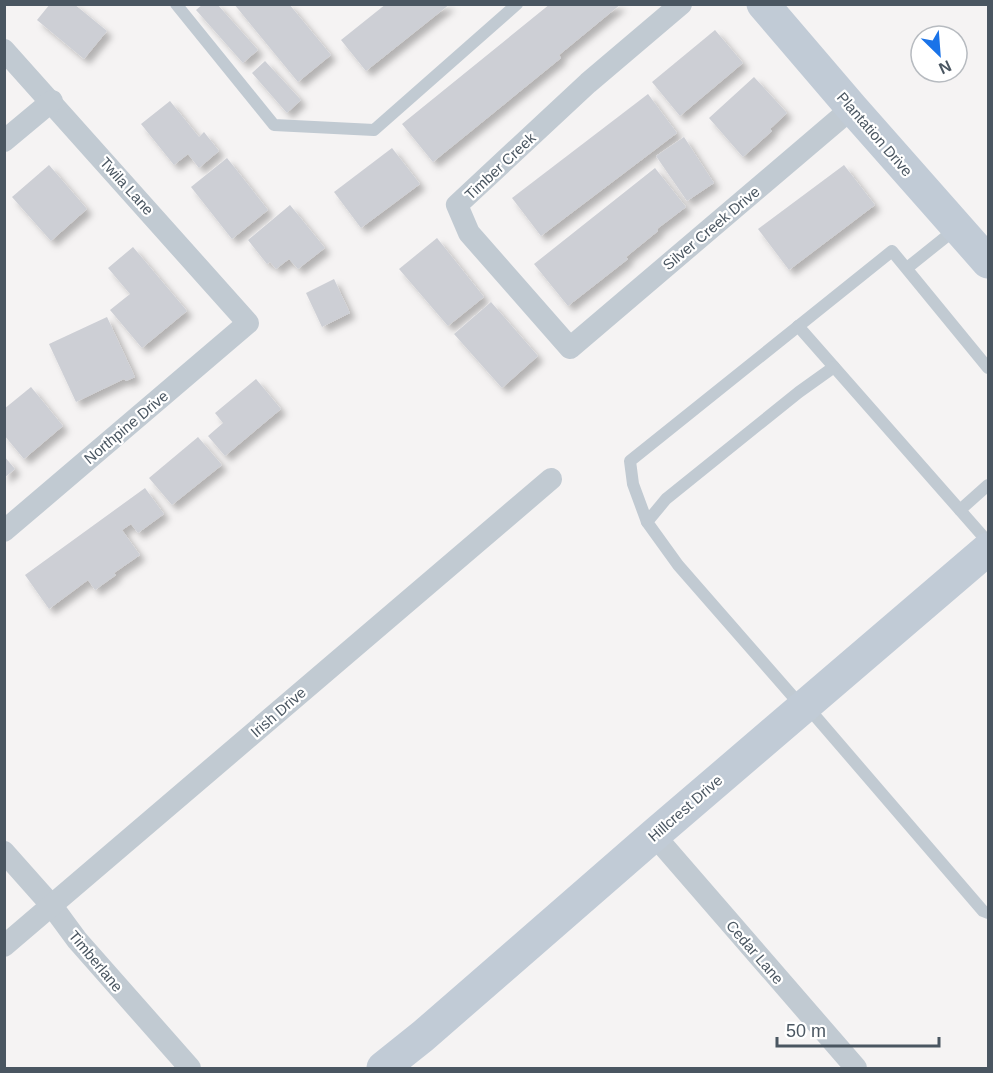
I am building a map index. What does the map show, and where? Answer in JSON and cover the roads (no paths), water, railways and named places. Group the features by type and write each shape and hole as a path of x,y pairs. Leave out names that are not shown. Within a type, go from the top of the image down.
{"street":[{"name":"Timber Creek","path":"570,348 469,233 457,205 588,83 681,4"},
{"name":"Plantation Drive","path":"764,4 988,262"},
{"name":"Twila Lane","path":"4,50 52,101 248,323"},
{"path":"4,141 52,101"},
{"name":"Silver Creek Drive","path":"570,348 852,108"},
{"name":"Northpine Drive","path":"4,531 248,323"},
{"name":"Irish Drive","path":"4,946 550,479"},
{"name":"Hillcrest Drive","path":"383,1068 988,549"},
{"name":"Cedar Lane","path":"654,835 856,1068"},
{"name":"Timberlane","path":"4,852 52,906 76,940 190,1068"}],"lane":[{"path":"176,4 274,125 374,130 517,4"},
{"path":"907,268 957,227"},
{"path":"988,368 892,251 630,461 633,484 647,522 678,565 803,708 816,717 983,911 988,913"},
{"path":"798,326 988,542"},
{"path":"647,522 666,499 799,392 834,367"},
{"path":"960,510 988,485"}]}
